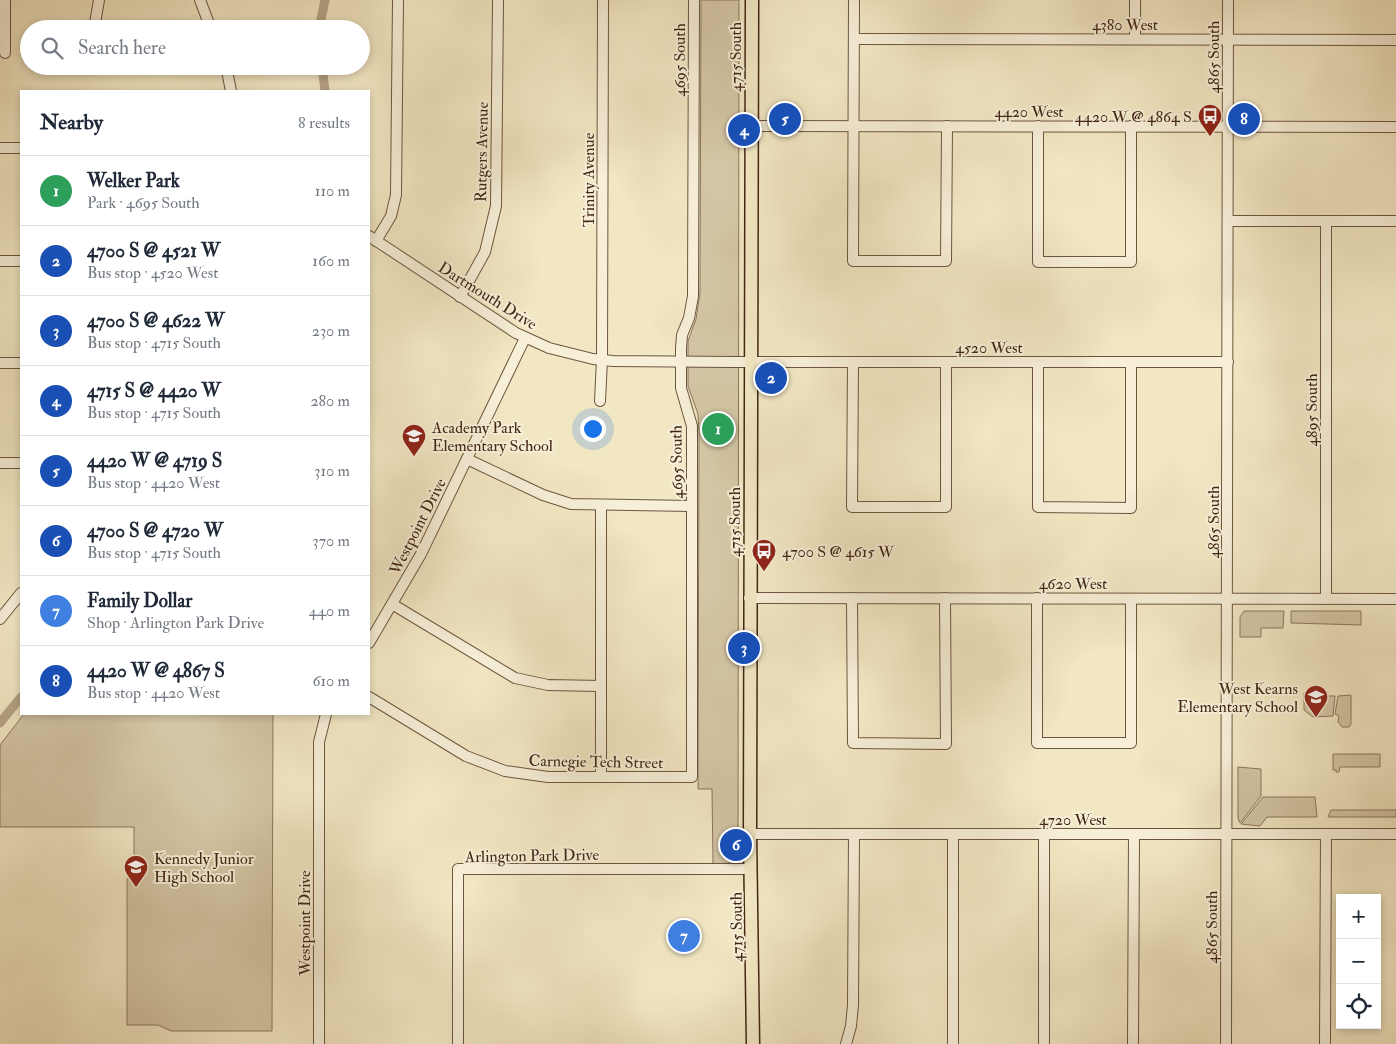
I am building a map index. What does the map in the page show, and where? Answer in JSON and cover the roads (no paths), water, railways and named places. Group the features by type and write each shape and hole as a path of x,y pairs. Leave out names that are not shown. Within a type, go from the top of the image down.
{"main road":[{"name":"4715 South","path":"752,0 749,598 753,1044"}],"street":[{"path":"5,0 5,53"},
{"path":"96,20 99,0"},
{"path":"200,0 208,20"},
{"path":"372,239 392,216 396,195 398,0"},
{"name":"Rutgers Avenue","path":"460,297 485,252 496,206 498,0"},
{"name":"Trinity Avenue","path":"600,401 602,360 603,0"},
{"name":"4695 South","path":"692,777 692,426 682,388 681,362 682,335 691,313 693,296 694,0"},
{"path":"854,0 853,261 946,261 947,126"},
{"path":"1135,0 1135,39"},
{"name":"4865 South","path":"1226,1044 1228,0"},
{"name":"4380 West","path":"854,39 1396,40"},
{"path":"227,75 230,90"},
{"name":"4420 West","path":"752,126 1396,127"},
{"path":"1038,126 1038,262 1131,262 1132,126"},
{"path":"0,148 20,148"},
{"path":"1228,221 1396,222"},
{"name":"4895 South","path":"1326,221 1326,599"},
{"name":"Dartmouth Drive","path":"372,239 525,338 572,355 602,360 750,362"},
{"path":"0,261 20,261"},
{"name":"Westpoint Drive","path":"370,641 421,554 525,338"},
{"name":"4520 West","path":"750,362 1228,362"},
{"path":"853,362 852,507 946,507 946,362"},
{"path":"1038,362 1038,507 1131,508 1131,362"},
{"path":"0,363 20,363"},
{"path":"467,459 556,500 579,505 692,506"},
{"path":"0,463 20,463"},
{"path":"601,506 601,777"},
{"path":"0,619 20,594"},
{"name":"4620 West","path":"749,598 1396,599"},
{"path":"852,598 853,743 946,744 945,598"},
{"path":"1037,598 1037,744 1131,743 1131,598"},
{"path":"392,604 515,678 548,685 601,686"},
{"name":"Carnegie Tech Street","path":"370,698 455,750 492,767 541,777 692,777"},
{"name":"Westpoint Drive","path":"319,1044 319,742 326,715"},
{"name":"4720 West","path":"750,834 1396,834"},
{"path":"846,1044 851,1026 853,1006 854,834"},
{"path":"953,834 953,1044"},
{"path":"1044,834 1044,1044"},
{"path":"1133,1044 1134,834"},
{"path":"1325,1044 1326,834"},
{"name":"Arlington Park Drive","path":"458,1044 458,869 750,869"}],"waterway":[{"path":"321,20 325,0"},
{"path":"323,75 325,90"},
{"path":"0,723 20,698"}],"place":[{"name":"4420 W @ 4719 S","path":"785,119"},
{"name":"4420 W @ 4867 S","path":"1244,119"},
{"name":"4715 S @ 4420 W","path":"744,130"},
{"name":"4420 W @ 4864 S","path":"1210,137"},
{"name":"4700 S @ 4521 W","path":"771,378"},
{"name":"Welker Park","path":"718,429"},
{"name":"Academy Park Elementary School","path":"414,457"},
{"name":"4700 S @ 4615 W","path":"764,572"},
{"name":"4700 S @ 4622 W","path":"744,648"},
{"name":"West Kearns Elementary School","path":"1316,718"},
{"name":"4700 S @ 4720 W","path":"736,845"},
{"name":"Kennedy Junior High School","path":"136,888"},
{"name":"Family Dollar","path":"684,936"}]}
